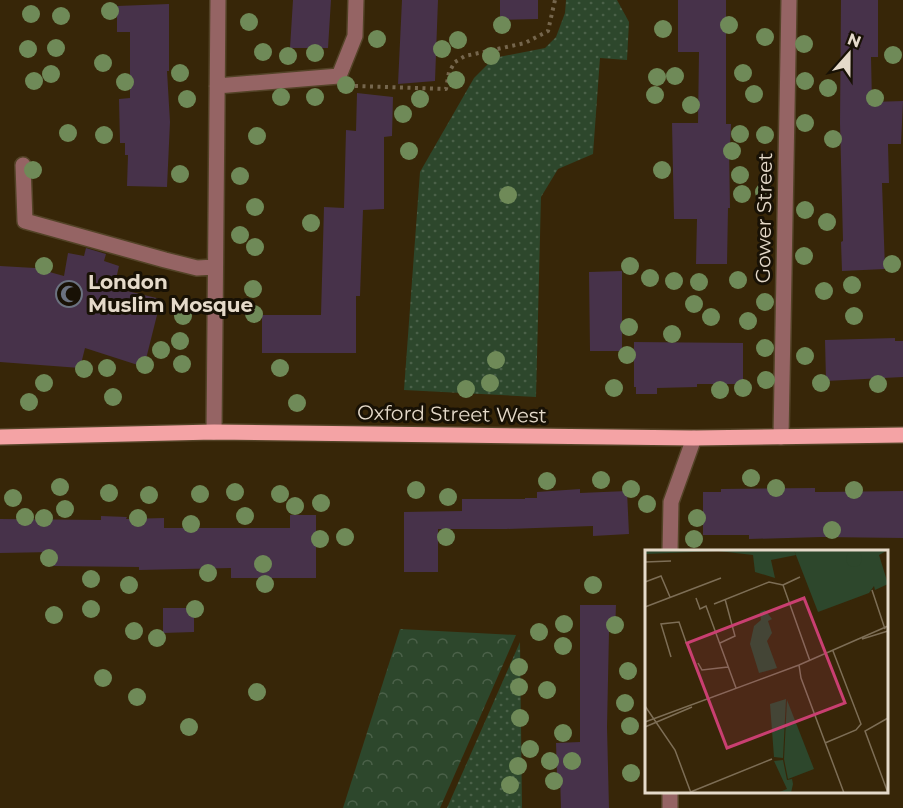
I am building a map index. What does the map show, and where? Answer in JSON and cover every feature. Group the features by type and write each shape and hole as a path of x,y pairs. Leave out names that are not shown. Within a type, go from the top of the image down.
{"main road":[{"name":"Oxford Street West","path":"0,437 214,432 694,438 903,435"}],"street":[{"path":"214,432 218,0"},
{"path":"217,86 339,76 355,36 356,0"},
{"name":"Gower Street","path":"781,437 789,0"},
{"path":"23,165 25,221 197,268 215,267"},
{"path":"670,550 671,502 694,438"}],"path":[{"path":"350,86 446,89 449,72 454,62 465,56 525,43 548,31 555,0"}],"green space":[{"path":"566,0 617,0 629,22 627,60 600,58 593,154 558,169 541,197 536,397 404,390 420,172 474,78 494,58 545,48 556,37 565,13"},
{"path":"400,629 516,635 440,808 343,808"},
{"path":"520,642 522,808 447,808"}],"building":[{"path":"293,0 331,0 328,48 290,48"},
{"path":"402,0 438,0 435,81 398,84"},
{"path":"500,0 538,0 538,19 500,20"},
{"path":"678,0 726,0 726,124 731,124 727,264 696,264 697,219 674,219 672,123 698,123 699,52 678,52"},
{"path":"841,0 878,0 878,57 871,57 872,102 903,101 901,144 888,144 889,183 882,183 885,269 842,271"},
{"path":"169,4 169,71 167,71 170,122 167,187 127,186 128,155 125,155 125,143 120,143 119,99 130,98 130,32 117,32 117,6"},
{"path":"357,93 393,97 392,136 384,137 384,209 363,210 360,296 356,296 356,353 262,353 262,315 321,315 324,207 344,208 346,130 356,131"},
{"name":"London Muslim Mosque","path":"86,248 106,254 104,261 119,266 114,288 161,299 144,367 85,348 80,368 0,362 0,266 35,268 64,276 68,253 84,256"},
{"path":"622,271 622,351 590,351 589,272"},
{"path":"895,338 895,341 903,341 903,377 826,381 825,340"},
{"path":"634,342 743,343 743,384 697,384 697,387 657,388 657,394 636,394"},
{"path":"815,488 815,492 903,491 903,538 749,539 749,535 703,535 703,492 721,492 721,489"},
{"path":"580,489 580,493 627,491 629,534 593,536 593,526 438,529 438,572 404,572 404,512 462,511 462,499 537,498 537,492"},
{"path":"290,515 316,515 316,578 231,578 231,568 139,570 139,567 53,566 53,552 0,553 0,519 101,520 101,516 127,517 126,519 164,518 164,528 290,528"},
{"path":"580,605 616,605 615,632 609,632 607,727 609,808 561,808 556,743 580,742"},
{"path":"163,608 194,608 194,632 163,633"}],"place":[{"name":"London Muslim Mosque","path":"69,294"}]}
